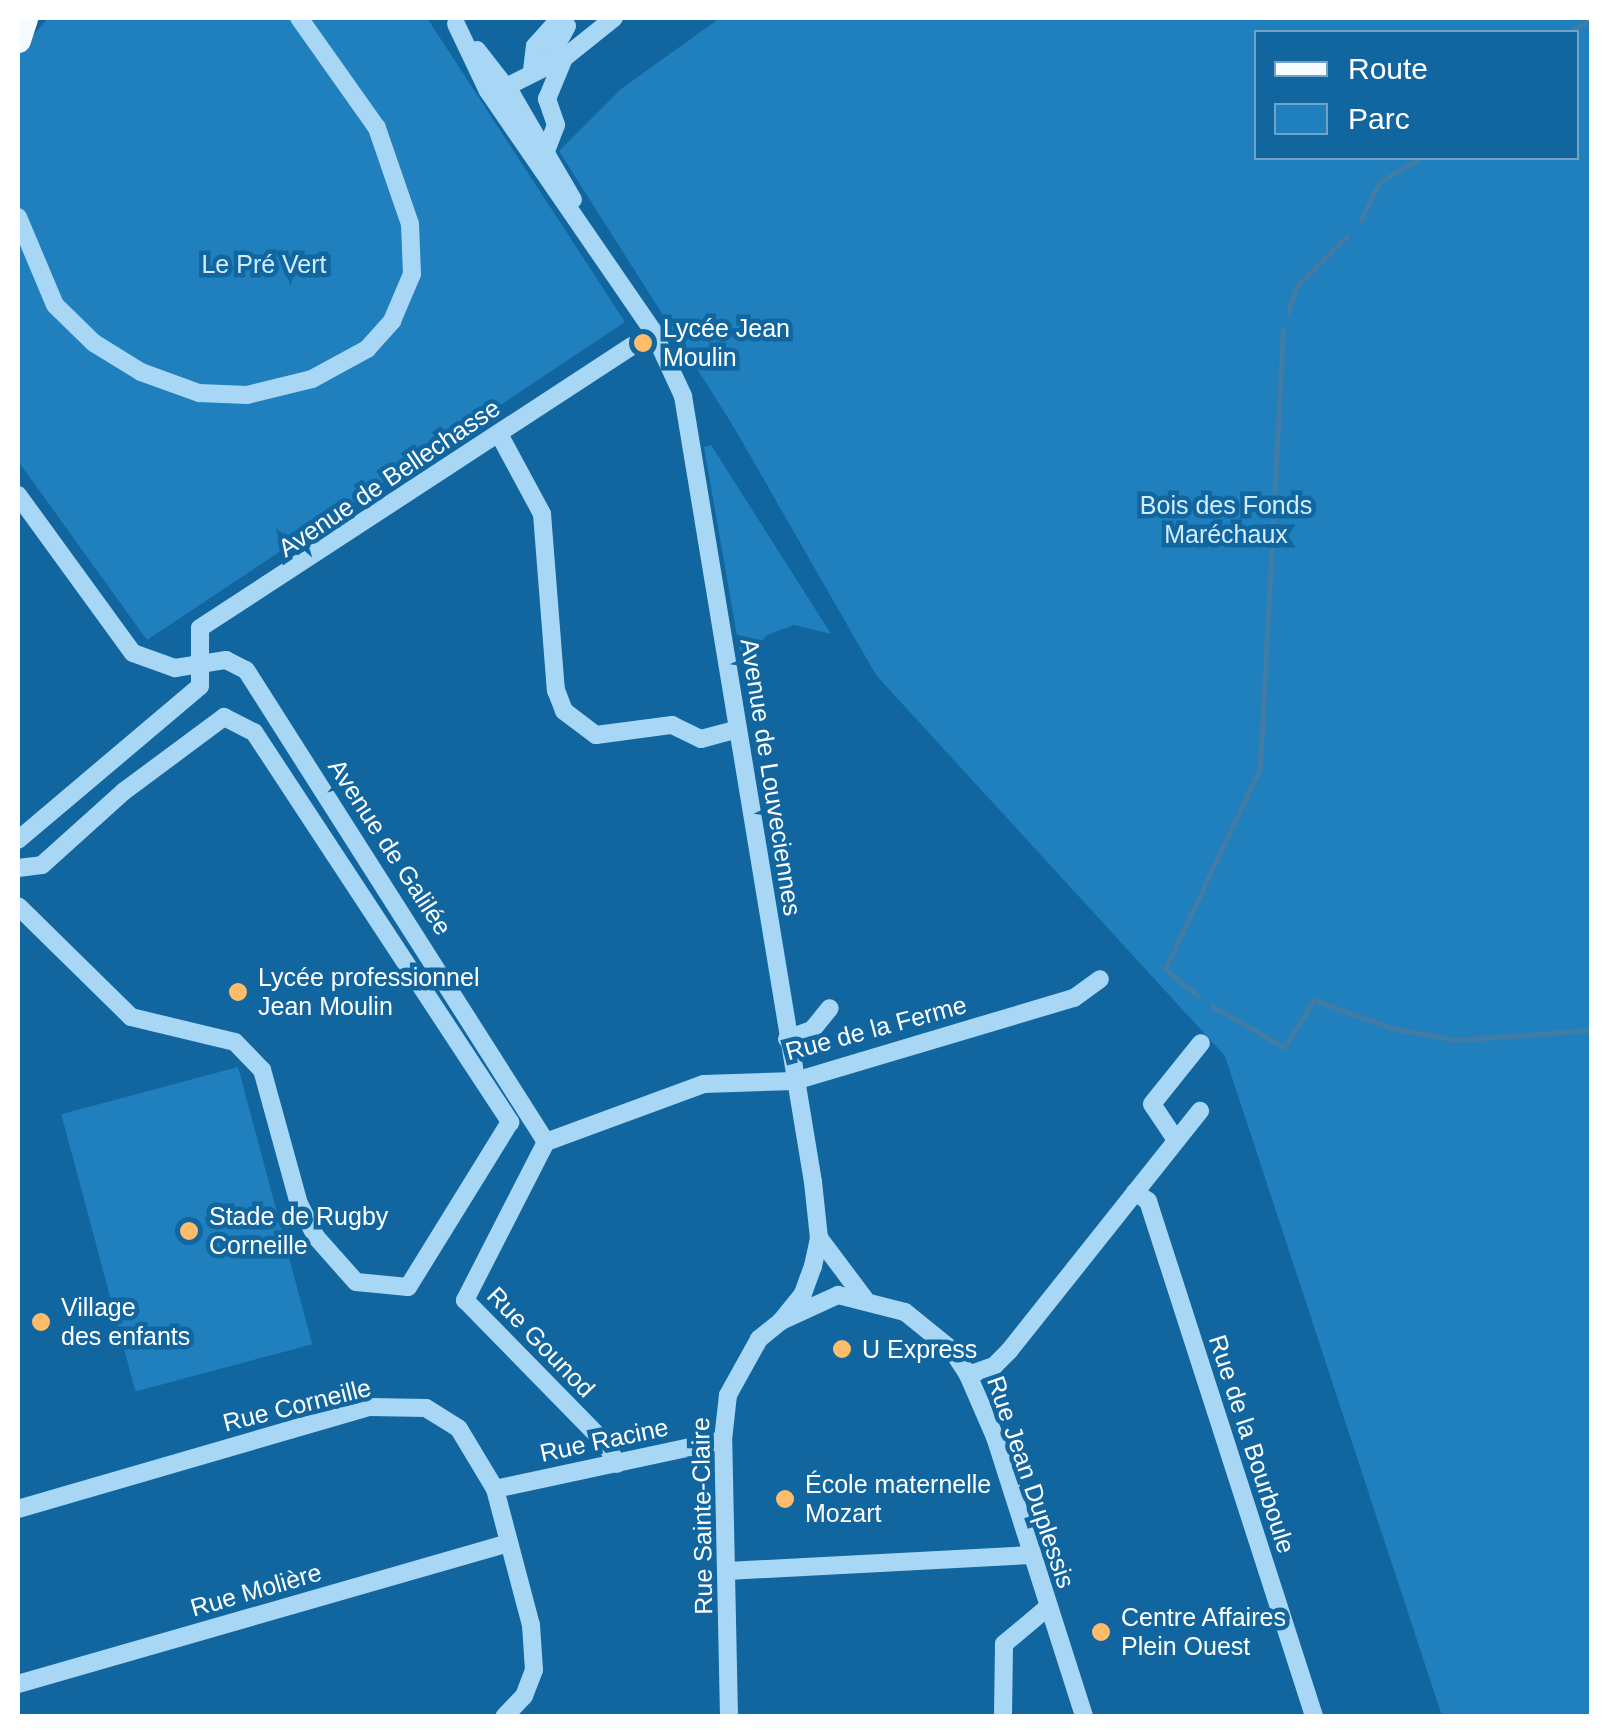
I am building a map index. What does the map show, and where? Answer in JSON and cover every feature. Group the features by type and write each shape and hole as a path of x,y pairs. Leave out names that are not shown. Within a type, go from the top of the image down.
{"main road":[{"path":"18,40 25,18"}],"street":[{"path":"18,216 55,305 94,343 141,372 199,393 248,395 312,379 368,350 392,322 412,274 410,224 377,128 299,18"},
{"path":"546,151 556,125 547,99 564,58 614,18"},
{"path":"453,21 546,151 579,210 582,229"},
{"path":"502,91 532,70 544,68 563,22"},
{"path":"502,91 547,99"},
{"path":"502,91 582,229"},
{"name":"Avenue de Louveciennes","path":"582,229 653,331 683,396 818,1238 804,1294 781,1321"},
{"name":"Avenue de Bellechasse","path":"202,660 195,650 200,628 632,346"},
{"path":"499,434 542,514 556,690 564,711 596,735 672,725 701,739 738,729"},
{"name":"Avenue de Galilée","path":"18,494 133,653 175,668 202,660 246,670 546,1142"},
{"path":"18,840 200,686 202,660"},
{"path":"18,868 42,865 123,792 224,717 254,732 510,1122 408,1286 356,1282 316,1237 299,1204 262,1070 235,1042 131,1017 18,906"},
{"name":"Rue de la Ferme","path":"546,1142 704,1084 794,1081 1074,998 1100,978"},
{"path":"787,1039 812,1030 830,1008"},
{"path":"1176,1140 1152,1104 1201,1043"},
{"path":"968,1375 994,1366 1009,1351 1142,1196 1176,1140 1200,1111"},
{"name":"Rue Gounod","path":"546,1142 465,1300 606,1443 618,1464"},
{"name":"Rue de la Bourboule","path":"1142,1196 1314,1716"},
{"name":"Avenue de Louveciennes","path":"818,1238 864,1298"},
{"name":"Rue Jean Duplessis","path":"822,1300 864,1298 905,1312 952,1350 968,1375 1084,1716"},
{"name":"Rue Sainte-Claire","path":"729,1716 722,1440 738,1370 781,1321 822,1300"},
{"name":"Rue Corneille","path":"18,1509 370,1407 426,1408 459,1428 495,1489 531,1625 534,1670 518,1713"},
{"name":"Rue Racine","path":"495,1489 722,1440"},
{"name":"Rue Molière","path":"18,1684 508,1543"},
{"path":"727,1571 1031,1555"},
{"path":"1002,1716 1004,1644 1048,1607"}],"green space":[{"name":"Le Pré Vert","path":"48,18 427,18 625,322 147,640 18,461 18,53"},
{"name":"Bois des Fonds Maréchaux","path":"720,18 1591,18 1591,1716 1442,1716 1225,1056 876,675 732,424 559,151 621,89"},
{"path":"711,445 831,634 794,625 767,635 742,664 704,447"},
{"name":"Stade de Rugby Corneille","path":"238,1067 312,1344 136,1392 61,1114"}],"waterway":[{"path":"1573,30 1592,19"},
{"path":"1361,220 1379,183 1416,160"},
{"path":"1288,312 1296,287 1347,236"},
{"path":"1198,996 1165,969 1260,768 1283,329"},
{"path":"1212,1006 1284,1047 1314,1000 1391,1028 1456,1040 1592,1030"}],"place":[{"name":"Lycée Jean Moulin","path":"643,343"},
{"name":"Lycée professionnel Jean Moulin","path":"238,992"},
{"name":"Stade de Rugby Corneille","path":"189,1231"},
{"name":"Village des enfants","path":"41,1322"},
{"name":"U Express","path":"842,1349"},
{"name":"École maternelle Mozart","path":"785,1499"},
{"name":"Centre Affaires Plein Ouest","path":"1101,1632"}]}
